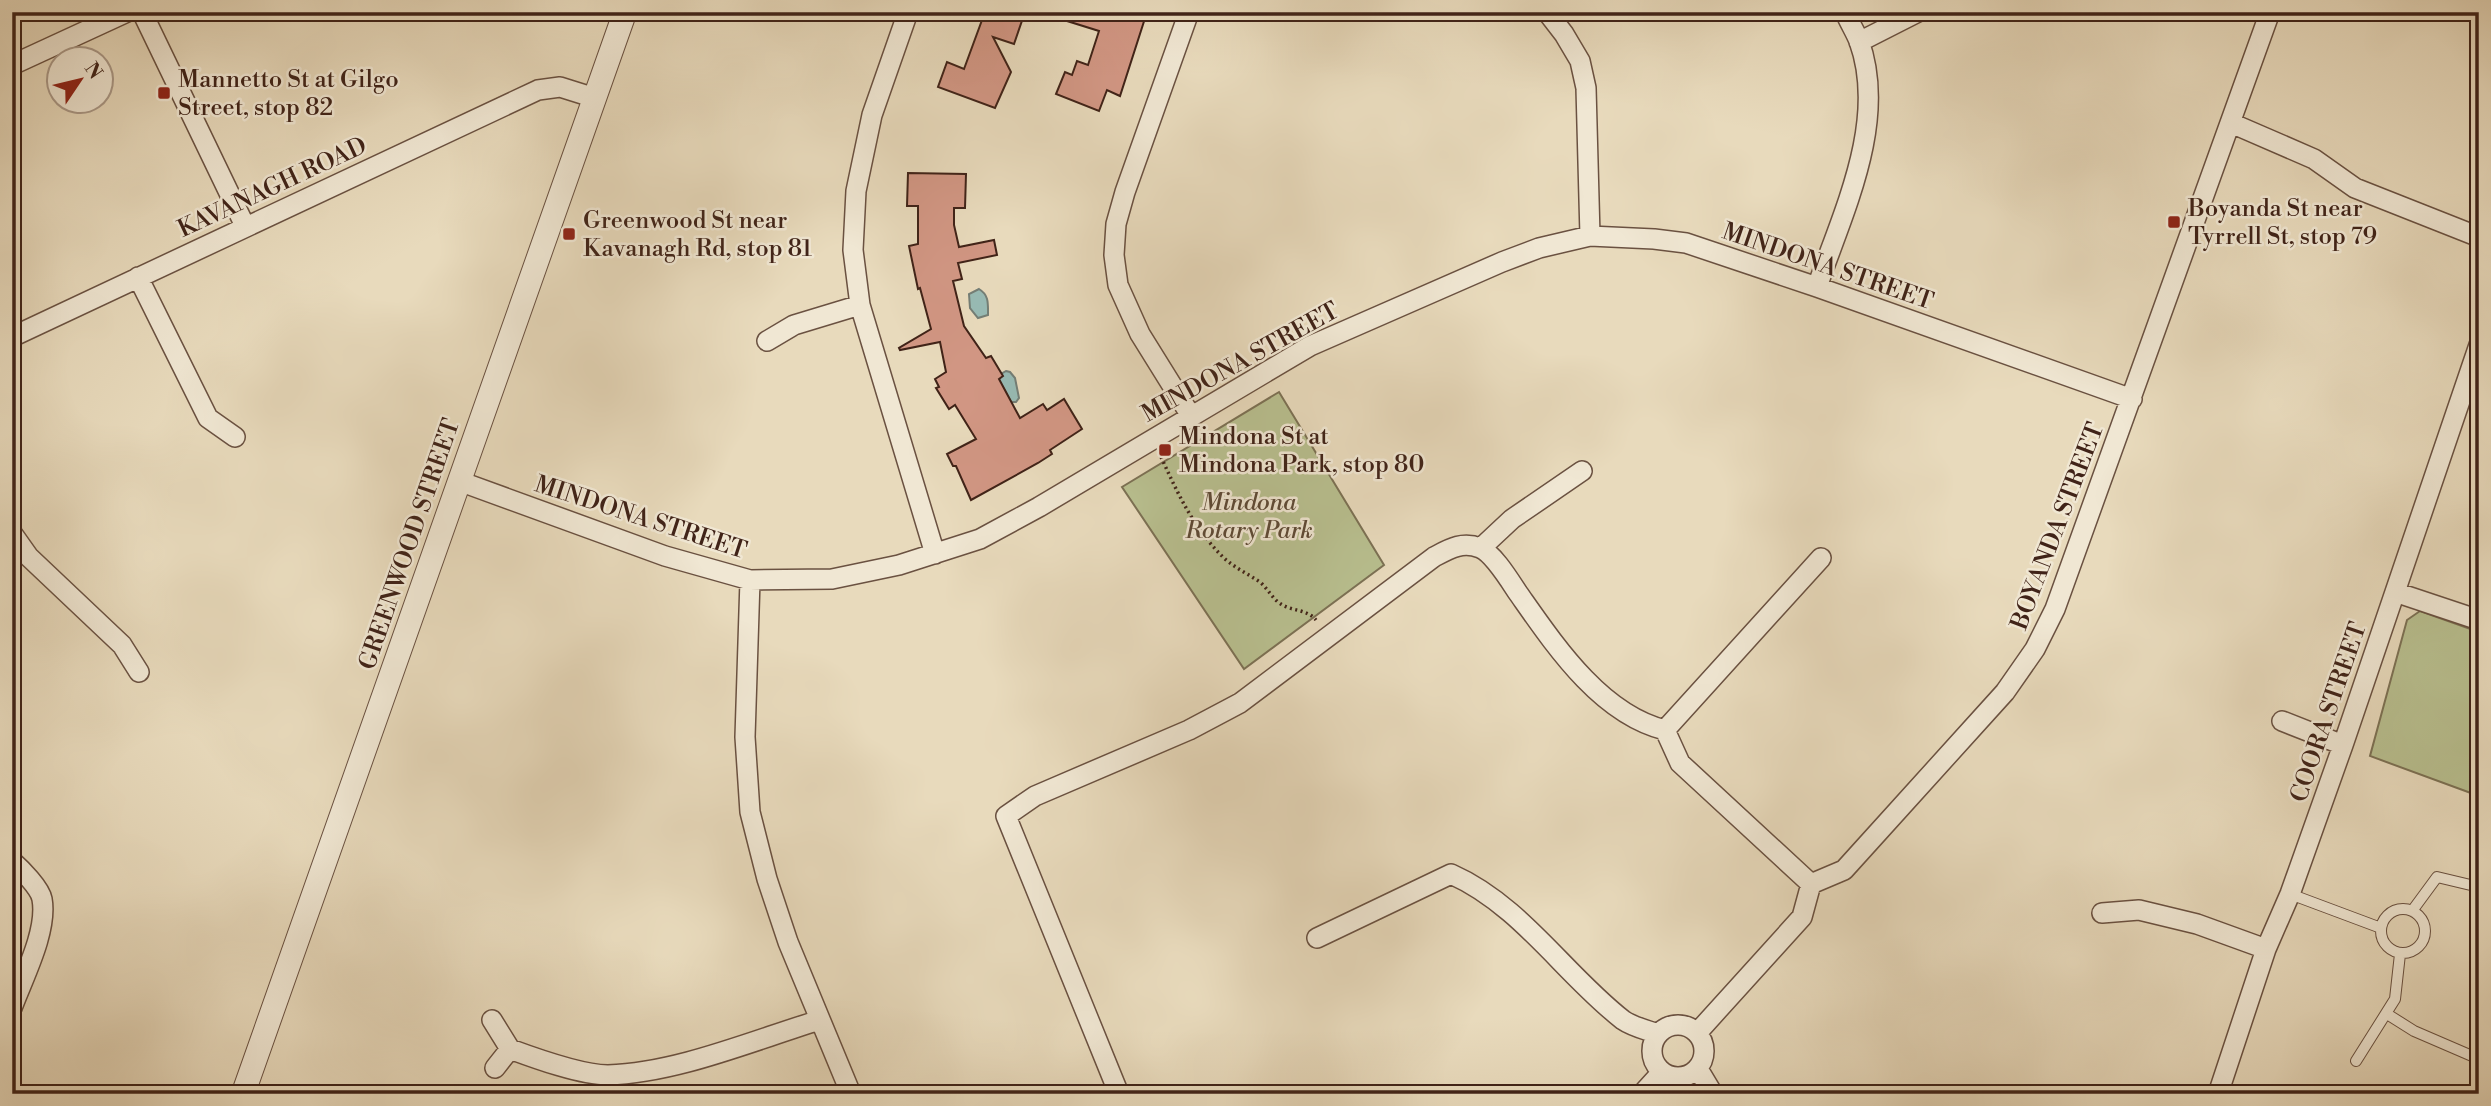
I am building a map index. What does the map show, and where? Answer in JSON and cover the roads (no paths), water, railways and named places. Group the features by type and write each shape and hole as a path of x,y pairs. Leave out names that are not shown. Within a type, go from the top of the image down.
{"street":[{"path":"12,65 127,12"},
{"path":"142,12 245,226"},
{"name":"GREENWOOD STREET","path":"243,1094 625,12"},
{"path":"908,12 872,115 856,191 853,250 860,305 936,554"},
{"path":"1189,12 1125,192 1116,224 1114,255 1118,285 1140,334 1191,416"},
{"path":"1547,12 1580,61 1586,88 1590,236"},
{"path":"1817,287 1855,179 1866,133 1868,103 1864,64 1859,42 1845,12"},
{"path":"1859,42 1918,12"},
{"name":"BOYANDA STREET","path":"1811,884 1844,870 2006,692 2035,649 2055,609 2270,12"},
{"name":"KAVANAGH ROAD","path":"12,337 538,90 560,87 594,98"},
{"path":"2231,123 2314,159 2355,188 2479,237"},
{"name":"MINDONA STREET","path":"459,481 665,556 750,580 832,579 899,565 980,539 1310,345 1539,248 1590,236 1686,243 2132,399"},
{"path":"138,277 208,418 235,437"},
{"path":"768,341 794,325 860,305"},
{"name":"COORA STREET","path":"2218,1094 2266,949 2290,894 2343,746 2479,345"},
{"path":"1481,548 1512,519 1582,471"},
{"path":"12,533 29,556 122,645 139,672"},
{"path":"1119,1094 1006,816 1035,796 1189,730 1240,703 1434,557 1456,545 1481,548 1500,567 1555,646 1583,677 1629,717 1647,726 1665,730"},
{"path":"1665,730 1821,558"},
{"path":"750,580 745,737 750,812 767,879 788,942 851,1094"},
{"path":"2395,592 2479,620"},
{"path":"2282,721 2343,746"},
{"path":"1665,730 1680,763 1811,884 1802,917 1697,1033"},
{"path":"12,861 42,897 41,930 12,1008"},
{"path":"1317,938 1451,874 1469,882 1499,903 1625,1021 1658,1034"},
{"path":"2102,913 2139,910 2197,924 2266,949"},
{"path":"492,1020 510,1049 547,1063 606,1075 665,1068 820,1020"},
{"path":"1673,1025 1690,1028 1697,1033 1704,1047 1698,1069 1684,1077 1669,1076 1662,1072 1653,1058 1654,1041 1658,1034 1673,1025"},
{"path":"495,1068 510,1049"},
{"path":"1698,1069 1713,1094"},
{"path":"1642,1094 1662,1072"}],"lane":[{"path":"2412,911 2437,877 2479,887"},
{"path":"2290,894 2381,928"},
{"path":"2397,909 2412,911 2421,917 2424,924 2424,940 2416,950 2400,954 2384,943 2381,928 2388,915 2397,909"},
{"path":"2357,1061 2395,999 2400,954"},
{"path":"2387,1014 2414,1031 2479,1059"}],"water":[{"path":"979,289 986,297 988,315 978,318 970,308 969,294"},
{"path":"1006,371 1015,378 1019,398 1016,402 1011,402 999,380 1001,374"}],"place":[{"name":"Mannetto St at Gilgo Street, stop 82","path":"164,93"},
{"name":"Boyanda St near Tyrrell St, stop 79","path":"2174,222"},
{"name":"Greenwood St near Kavanagh Rd, stop 81","path":"569,234"},
{"name":"Mindona St at Mindona Park, stop 80","path":"1165,450"}],"park label":[{"name":"Mindona Rotary Park","path":"1249,516"}]}
